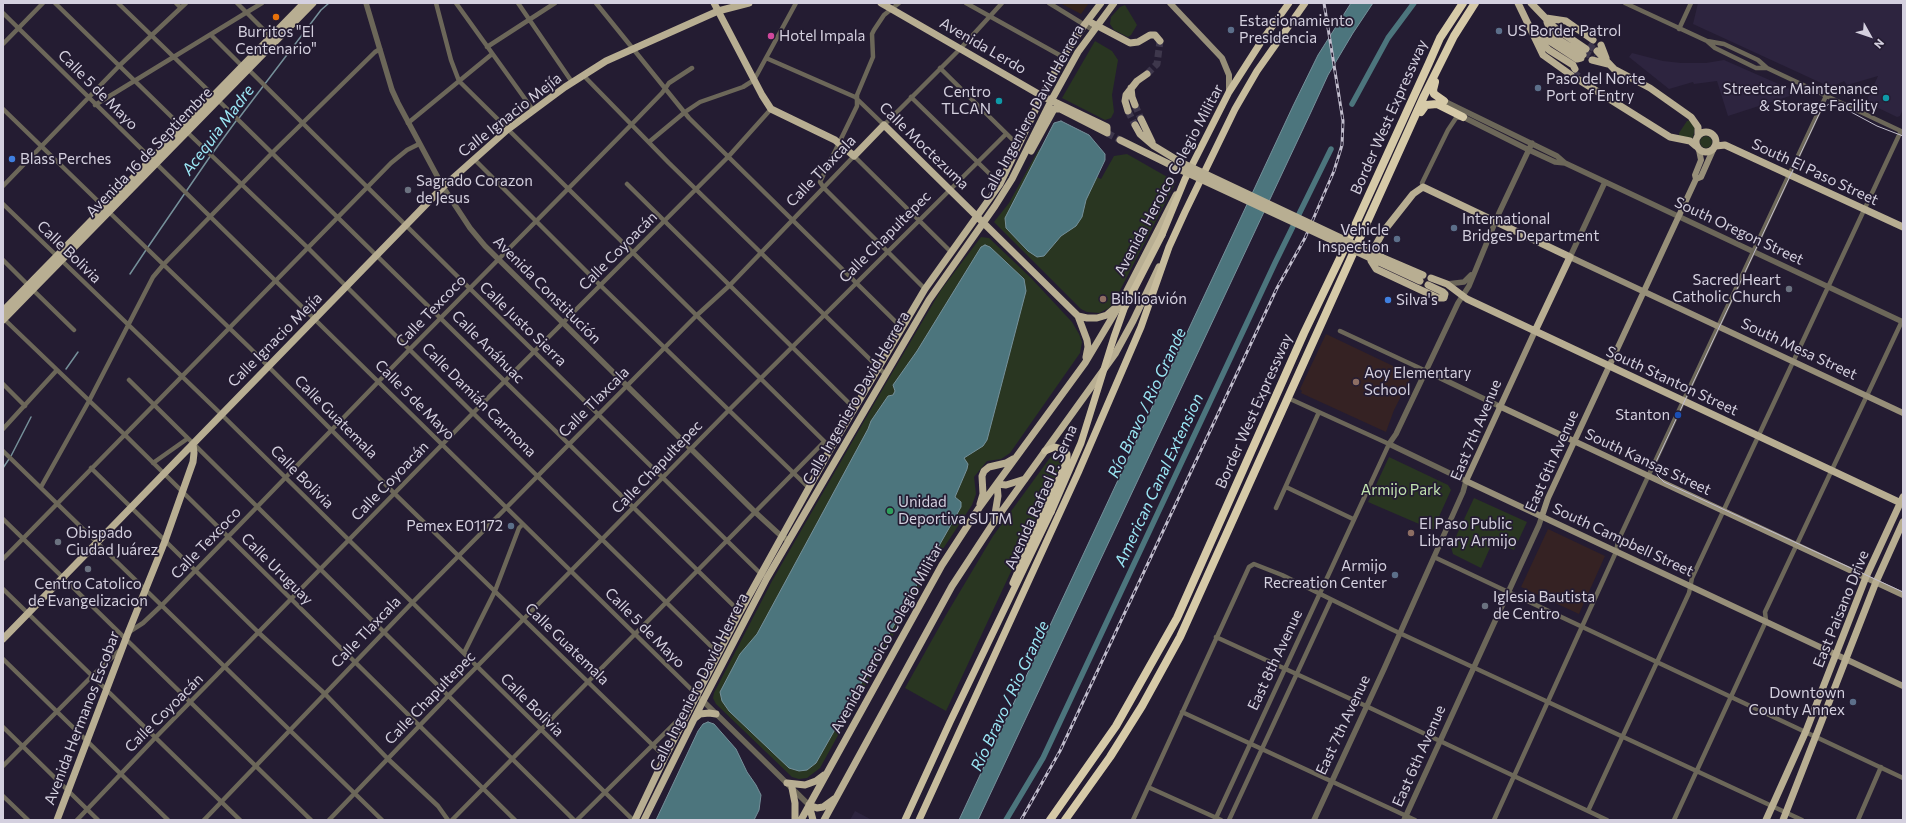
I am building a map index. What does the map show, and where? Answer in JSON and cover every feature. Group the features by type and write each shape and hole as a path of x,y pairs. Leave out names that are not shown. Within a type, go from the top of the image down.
{"highway":[{"name":"Avenida Heroico Colegio Militar","path":"1185,179 1229,92 1260,42 1289,3"},
{"name":"Avenida Heroico Colegio Militar","path":"1169,247 1235,109 1257,71 1305,3"},
{"name":"Border West Expressway","path":"1050,820 1116,726 1156,658 1177,618 1301,340 1342,254 1428,63 1440,38 1463,3"},
{"name":"Border West Expressway","path":"1359,238 1446,50 1474,5"},
{"path":"1444,101 1434,94 1434,85 1474,5"},
{"path":"1065,820 1110,756 1165,667 1196,606 1359,238 1376,212 1422,110 1426,105 1437,104 1464,117"},
{"name":"Avenida Rafael P. Serna","path":"905,820 1079,449 1124,309 1162,235 1185,179"},
{"name":"Avenida Rafael P. Serna","path":"919,820 1078,473 1141,326 1169,247"},
{"path":"1008,600 1014,577 1067,461 1067,454 1062,449 1055,447 1046,451"}],"main road":[{"name":"Avenida 16 de Septiembre","path":"3,311 59,258 216,98 271,36 304,3"},
{"name":"Avenida 16 de Septiembre","path":"245,67 313,3"},
{"path":"714,3 754,80 771,109 839,143 854,156"},
{"name":"Calle Ignacio Mejía","path":"3,639 443,187 507,130 572,82 606,61 632,48 718,11 749,3"},
{"name":"Avenida Lerdo","path":"881,3 1042,96 1106,125 1108,129 1107,133 1060,109 1054,109 1025,162 1019,167"},
{"name":"Calle Ingeniero David Herrera","path":"785,539 809,488 855,409 929,300 980,220 1000,184 1042,96 1063,57 1086,22 1101,3"},
{"name":"Calle Ingeniero David Herrera","path":"644,820 764,576 882,371 902,328 925,289 951,252 1004,192 1019,167 1031,139 1051,100 1078,52 1094,27 1114,3"},
{"path":"1170,3 1225,62 1229,75 1229,92"},
{"path":"1518,3 1543,55 1573,72"},
{"path":"1531,3 1555,28 1586,49"},
{"path":"1546,18 1566,22 1586,49"},
{"path":"1086,22 1130,43 1138,42 1150,35 1155,35 1160,41"},
{"path":"1534,36 1551,42 1577,58 1586,49"},
{"path":"1608,64 1596,53 1617,71 1650,88 1685,112 1696,123 1699,131 1698,148"},
{"path":"1128,111 1125,101 1131,88 1147,74"},
{"path":"1581,80 1670,136 1690,142 1706,153 1714,148 1716,138 1711,134 1705,132 1698,136"},
{"path":"1131,88 1135,105"},
{"path":"1141,119 1154,146"},
{"name":"Calle Tlaxcala","path":"854,156 884,125"},
{"name":"Calle Moctezuma","path":"884,125 1078,316 1085,333 1088,347 1085,363"},
{"path":"1135,125 1140,134 1180,166"},
{"path":"1019,146 1024,146 1031,139"},
{"path":"1120,140 1180,166 1380,260 1422,278"},
{"name":"South El Paso Street","path":"1714,148 1726,144 1789,175 1903,227"},
{"name":"East 6th Avenue","path":"1542,516 1543,509 1696,179 1695,175 1701,160 1698,148"},
{"name":"East 6th Avenue","path":"1696,179 1701,178 1714,148"},
{"name":"Avenida Heroico Colegio Militar","path":"801,820 942,565 980,508 1085,363 1118,306 1166,212 1185,179"},
{"name":"South Mesa Street","path":"1423,187 1903,413"},
{"name":"South Stanton Street","path":"1423,187 1413,194 1383,232 1373,250 1371,261 1376,269 1438,298 1444,298 1445,294 1430,281 1447,284 1463,296 1535,331 1683,401 1902,501"},
{"name":"Avenida Heroico Colegio Militar","path":"824,820 952,586 994,522 1115,354 1133,321 1169,247"},
{"name":"East 7th Avenue","path":"1466,481 1570,257"},
{"name":"Avenida 16 de Septiembre","path":"4,320 30,287"},
{"path":"1078,316 1097,318 1107,315 1118,306"},
{"name":"South Kansas Street","path":"1500,406 1648,477 1903,595"},
{"name":"Avenida Hermanos Escobar","path":"57,820 107,691 126,636 165,542 181,491 193,462 193,444"},
{"path":"980,508 983,494 982,476 984,471 989,467 1006,463 1016,458"},
{"path":"994,522 998,496 997,484 1006,485 1025,479"},
{"name":"South Campbell Street","path":"1466,481 1903,686"},
{"name":"East Paisano Drive","path":"1766,820 1806,731 1866,577 1902,501"},
{"name":"East Paisano Drive","path":"1783,820 1847,660 1876,582 1903,522"},
{"name":"Calle Ingeniero David Herrera","path":"634,820 740,612 764,576"},
{"path":"695,718 700,714 716,714"},
{"path":"795,820 795,803 790,786 811,784 827,772"},
{"path":"809,805 817,808 823,807 836,798"},
{"path":"809,805 813,820"}],"street":[{"path":"3,44 43,3"},
{"name":"Calle Damián Carmona","path":"55,3 120,65 184,130 242,183 473,413 604,539 719,654"},
{"name":"Calle Anáhuac","path":"118,3 273,152 740,612"},
{"path":"176,3 181,8"},
{"path":"3,186 120,65 186,3"},
{"path":"237,3 271,36"},
{"path":"95,104 262,3"},
{"name":"Avenida Constitución","path":"366,3 392,90 419,144 443,187 470,228 498,260 755,512 785,539"},
{"path":"436,3 451,60 459,81 824,442 832,448"},
{"path":"456,3 533,110"},
{"path":"518,3 572,82"},
{"path":"487,47 555,3"},
{"path":"596,3 685,112 728,157 902,328"},
{"path":"649,142 685,112 700,102 743,87 754,80 796,3"},
{"path":"899,3 891,8 884,16 872,34 873,57 857,99 857,106 820,179 820,184 888,250 925,289"},
{"path":"966,3 1063,57"},
{"name":"Calle Tlaxcala","path":"884,125 961,48 1002,3"},
{"path":"1049,3 1086,22"},
{"path":"1588,811 1689,593 1692,578 1829,287 1864,209 1902,132 1766,68 1758,60 1724,44 1707,41 1625,3"},
{"path":"1679,29 1691,3"},
{"name":"Calle 5 de Mayo","path":"3,13 88,98 276,279 634,636 697,695 809,805"},
{"name":"Calle Justo Sierra","path":"211,35 267,87 470,289 764,576"},
{"path":"1707,41 1715,48 1756,68 1766,68"},
{"path":"41,487 89,401 146,289 164,264 273,152 375,52 380,49"},
{"path":"408,122 492,54"},
{"name":"Calle Moctezuma","path":"766,58 857,99 884,125"},
{"name":"Calle Texcoco","path":"126,636 143,623 196,571 410,349 631,125 669,83 692,68"},
{"path":"940,68 1019,146"},
{"path":"583,75 631,125 882,371"},
{"path":"1494,820 1616,552 1618,541 1826,96"},
{"path":"911,97 1000,184"},
{"name":"South Oregon Street","path":"1444,101 1532,143 1557,156 1565,163 1903,321"},
{"name":"Calle Guatemala","path":"3,109 106,210 164,264 396,494 665,757"},
{"name":"Calle Coyoacán","path":"77,820 320,569 396,494 473,413 564,324 632,252 728,157 771,109"},
{"path":"1423,187 1422,184 1448,130 1456,118 1464,117"},
{"name":"South Oregon Street","path":"1464,117 1555,162 1565,163"},
{"name":"Calle Chapultepec","path":"329,820 448,696 604,539 729,410 1006,134"},
{"name":"East 8th Avenue","path":"1217,819 1318,594 1389,444 1396,434 1469,286 1473,273 1532,143"},
{"path":"3,559 367,186 399,156 419,144"},
{"path":"854,156 951,252"},
{"name":"Calle Tlaxcala","path":"204,820 256,767 354,662 696,316 730,285 854,156"},
{"path":"474,159 600,285 666,347 809,488"},
{"name":"East 7th Avenue","path":"1570,257 1605,182"},
{"path":"626,184 855,409"},
{"name":"Calle Bolivia","path":"3,204 221,414 634,820"},
{"path":"3,260 74,330"},
{"path":"1447,284 1464,282 1473,273"},
{"name":"Calle Uruguay","path":"4,320 124,434 515,820"},
{"path":"1674,820 1766,621 1766,612 1903,321"},
{"name":"South Kansas Street","path":"1340,331 1500,406"},
{"path":"3,429 60,373"},
{"path":"129,380 574,820"},
{"path":"3,384 25,406"},
{"name":"South Campbell Street","path":"1288,398 1466,481"},
{"path":"1276,508 1319,412"},
{"path":"153,463 188,439"},
{"path":"452,820 824,442"},
{"path":"3,451 382,820"},
{"path":"91,468 130,508 259,633 325,694 388,759 438,806 448,820"},
{"name":"East 7th Avenue","path":"1314,820 1434,557 1463,492 1466,481"},
{"path":"1286,487 1353,519"},
{"name":"East 6th Avenue","path":"1405,818 1542,516"},
{"path":"3,519 62,578 126,636 190,703 311,820"},
{"path":"464,653 495,591 519,528 523,524"},
{"path":"1434,557 1817,736 1903,778"},
{"path":"1133,820 1249,567 1254,564 1282,575 1330,600 1802,820"},
{"path":"3,589 240,820"},
{"name":"East 8th Avenue","path":"1229,820 1330,600"},
{"path":"1216,637 1607,820"},
{"path":"3,766 56,711 122,649"},
{"path":"3,659 168,820"},
{"path":"1182,712 1331,781 1405,818 1415,820"},
{"path":"578,820 682,716 688,713"},
{"path":"3,727 67,792 98,820"},
{"path":"1858,820 1881,767"},
{"path":"1148,787 1217,819"},
{"path":"3,796 28,820"}],"shaded area":[{"path":"1060,3 1089,3 1081,14"},
{"path":"1351,3 1373,3 1328,75 978,820 959,820 1293,106 1318,55"},
{"path":"1698,3 1903,3 1903,109 1900,116 1897,117 1866,102 1878,76 1847,85 1844,81 1830,87 1693,24"},
{"path":"1632,53 1663,61 1681,63 1706,63 1724,60 1799,93 1728,116 1717,81 1694,84 1693,82 1669,89 1629,57"},
{"path":"1061,121 1089,135 1105,154 1105,160 1086,200 1082,217 1076,226 1061,236 1044,256 1037,257 1028,251 1006,228 1005,218 1054,123"},
{"name":"Unidad Deportiva SUTM","path":"985,245 990,247 1024,279 1026,291 987,440 983,446 964,458 968,464 967,469 955,497 961,502 961,507 816,763 807,770 799,771 789,768 729,711 722,701 720,692 740,654 757,634 871,421 888,396 893,395 895,391 893,385 917,351 981,247"},
{"name":"Aoy Elementary School","path":"1326,334 1412,375 1394,410 1386,432 1301,393 1302,391 1300,389"},
{"path":"1548,529 1605,556 1579,614 1521,587"},
{"path":"708,722 714,724 736,749 747,772 761,795 759,810 754,820 656,820 698,731 703,724"},
{"path":"855,811 872,820 850,820"}],"green space":[{"path":"1125,5 1137,25 1128,37 1114,30 1110,24 1111,17 1120,7"},
{"path":"1095,41 1112,51 1118,60 1112,95 1114,112 1111,118 1105,120 1062,98"},
{"path":"1690,120 1695,126 1693,138 1679,136 1679,133 1687,121"},
{"path":"1704,136 1708,136 1712,142 1708,148 1704,148 1700,144 1700,140"},
{"path":"1039,149 1101,179 1114,156 1127,154 1176,182 1114,302 1109,308 1099,313 1087,312 1081,309 994,222 1009,203"},
{"name":"Unidad Deportiva SUTM","path":"981,237 989,238 1031,278 1072,322 1082,342 1080,353 1010,453 1001,459 987,461 974,477 976,494 972,505 929,570 820,768 807,778 799,779 792,777 716,704 713,698 714,693 772,581 885,385 941,290"},
{"path":"1056,453 1063,458 1062,462 946,711 905,688 993,536 1052,455"},
{"name":"Armijo Park","path":"1389,457 1448,485 1451,490 1433,530 1368,502"},
{"path":"1474,498 1527,522 1514,550 1493,541 1481,568 1453,554 1451,547"}],"waterway":[{"name":"Acequia Madre","path":"239,118 321,10 329,3"},
{"path":"1352,104 1388,38 1414,3"},
{"name":"Acequia Madre","path":"148,247 236,121"},
{"name":"American Canal Extension","path":"1006,820 1043,758 1275,263 1331,149"},
{"name":"Acequia Madre","path":"130,274 146,250"},
{"name":"Acequia Madre","path":"66,369 78,352"},
{"name":"Acequia Madre","path":"11,456 31,417"},
{"name":"Acequia Madre","path":"3,468 9,459"}],"tunnel":[{"path":"1147,74 1157,64 1160,41"},
{"path":"1588,45 1597,51"},
{"path":"1584,52 1594,58"},
{"path":"1573,72 1581,78"},
{"path":"1135,105 1141,119"},
{"path":"1128,111 1135,125"},
{"path":"1107,133 1120,140"}],"tram line":[{"path":"1903,136 1877,126 1838,105 1829,104 1821,110 1656,462 1655,469 1658,476 1664,482 1903,592"}],"railway":[{"path":"1021,820 1060,751 1277,288 1305,238 1334,171 1342,145 1343,121 1324,3"}],"place":[{"name":"Burritos \"El Centenario\"","path":"276,17"},
{"name":"Estacionamiento Presidencia","path":"1231,30"},
{"name":"US Border Patrol","path":"1499,31"},
{"name":"Hotel Impala","path":"771,36"},
{"name":"Paso del Norte Port of Entry","path":"1538,88"},
{"name":"Streetcar Maintenance & Storage Facility","path":"1886,98"},
{"name":"Centro TLCAN","path":"999,101"},
{"name":"Blass Perches","path":"12,159"},
{"name":"Sagrado Corazon de Jesus","path":"408,190"},
{"name":"International Bridges Department","path":"1454,228"},
{"name":"Vehicle Inspection","path":"1397,239"},
{"name":"Sacred Heart Catholic Church","path":"1789,289"},
{"name":"Biblioavión","path":"1103,299"},
{"name":"Silva's","path":"1388,300"},
{"name":"Aoy Elementary School","path":"1356,382"},
{"name":"Stanton","path":"1678,415"},
{"name":"Unidad Deportiva SUTM","path":"890,511"},
{"name":"Pemex E01172","path":"511,526"},
{"name":"El Paso Public Library Armijo","path":"1411,533"},
{"name":"Obispado Ciudad Juárez","path":"58,542"},
{"name":"Centro Catolico de Evangelizacion","path":"88,569"},
{"name":"Armijo Recreation Center","path":"1395,575"},
{"name":"Iglesia Bautista de Centro","path":"1485,606"},
{"name":"Downtown County Annex","path":"1853,702"}],"water label":[{"name":"Río Bravo / Rio Grande","path":"1147,403"},
{"name":"Río Bravo / Rio Grande","path":"1010,696"}]}
